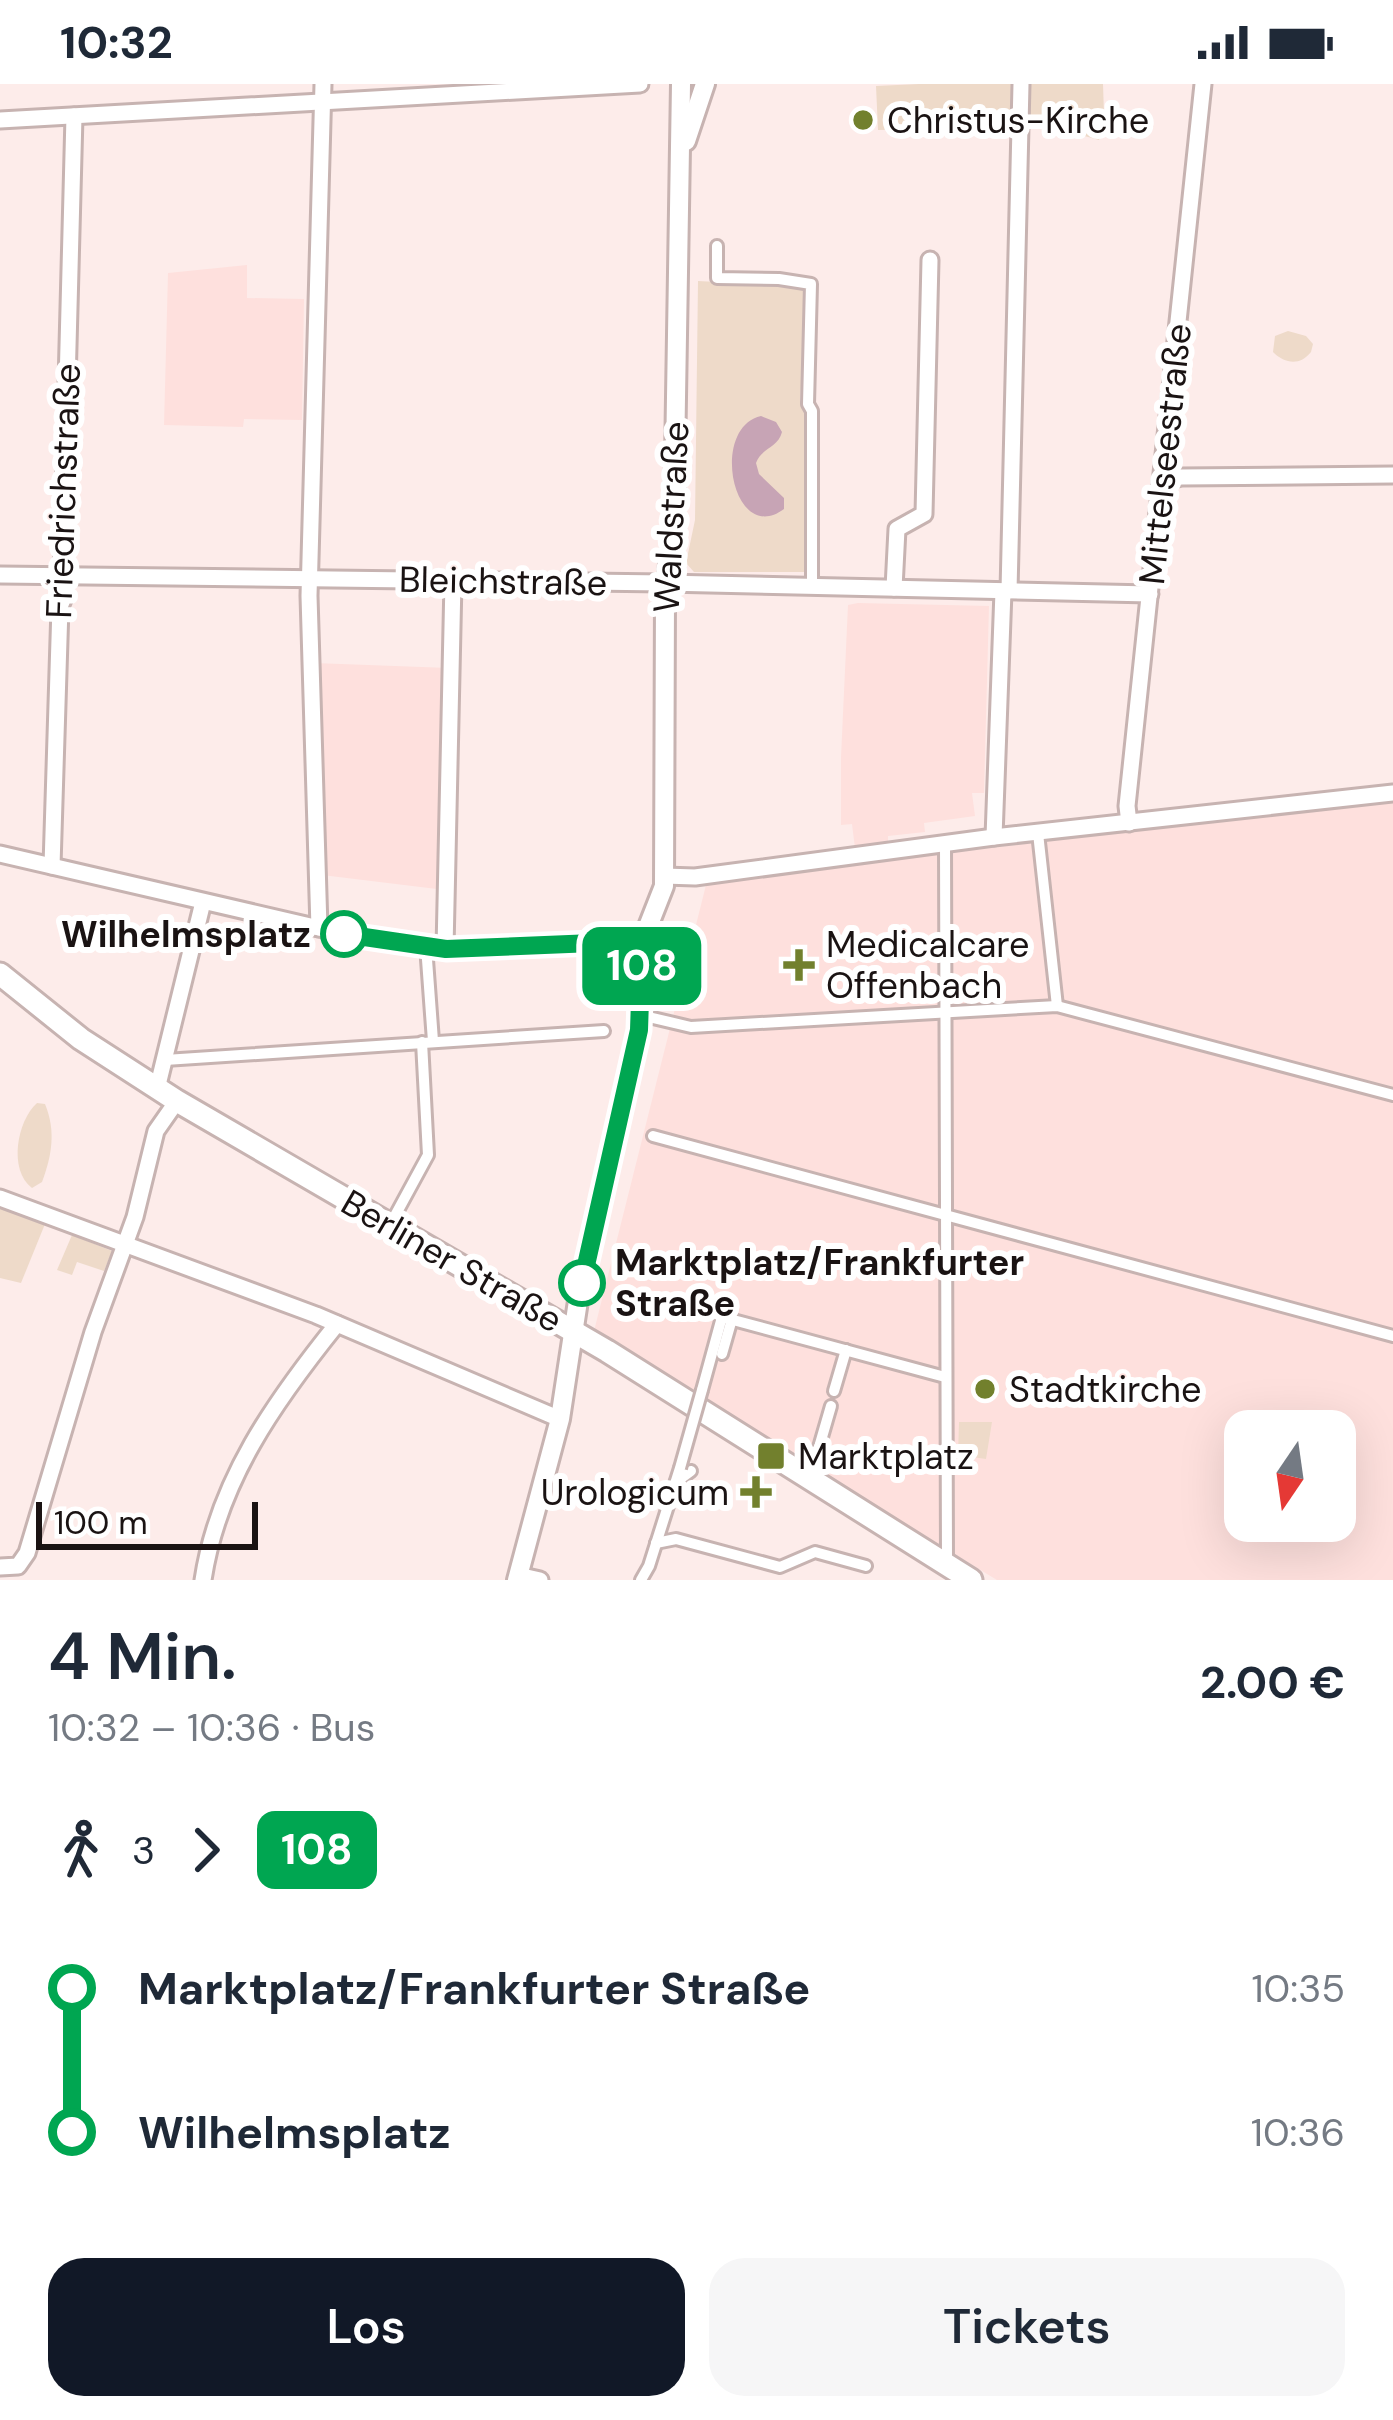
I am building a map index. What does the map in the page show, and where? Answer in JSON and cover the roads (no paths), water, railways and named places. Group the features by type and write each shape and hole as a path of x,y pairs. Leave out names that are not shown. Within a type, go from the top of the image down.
{"main road":[{"name":"Berliner Straße","path":"0,974 81,1039 157,1089 575,1332 948,1573 971,1580"}],"street":[{"path":"0,120 322,92 640,84"},
{"name":"Waldstraße","path":"664,876 665,583 674,515 681,84"},
{"name":"Waldstraße","path":"681,158 704,84"},
{"path":"994,837 1021,84"},
{"name":"Mittelseestraße","path":"1129,823 1127,806 1203,84"},
{"path":"319,928 310,577 322,92"},
{"name":"Friedrichstraße","path":"52,866 64,597 74,116"},
{"path":"718,245 717,278 811,284 812,586"},
{"path":"894,588 897,529 924,514 930,260"},
{"path":"1161,482 1181,477 1393,475"},
{"name":"Bleichstraße","path":"0,575 1150,594"},
{"path":"446,949 453,581"},
{"path":"540,1580 518,1577 560,1419 640,1015 642,941 659,905 664,876 695,877 994,837 1393,794"},
{"path":"1045,832 1057,1006"},
{"path":"945,843 948,1573"},
{"path":"0,854 319,928 446,949 642,941"},
{"path":"157,1089 203,902"},
{"path":"390,1226 428,1155 426,946"},
{"path":"640,1015 691,1027 1057,1006 1393,1095"},
{"path":"164,1060 604,1031"},
{"path":"5,1568 22,1563 27,1553 156,1132 177,1101"},
{"path":"653,1136 1393,1336"},
{"path":"0,1198 337,1324 560,1419"},
{"path":"640,1580 682,1474 717,1353 722,1317 945,1377"},
{"path":"202,1580 220,1511 264,1420 337,1324"},
{"path":"835,1391 846,1350"},
{"path":"813,1468 830,1406"},
{"path":"656,1543 676,1539 780,1567 815,1552 866,1566"}],"place":[{"name":"Christus-Kirche","path":"863,120"},
{"name":"Wilhelmsplatz","path":"344,934"},
{"name":"Medicalcare Offenbach","path":"799,965"},
{"name":"Marktplatz/Frankfurter Straße","path":"582,1283"},
{"name":"Stadtkirche","path":"985,1389"},
{"name":"Marktplatz","path":"771,1456"},
{"name":"Urologicum","path":"756,1492"}]}
